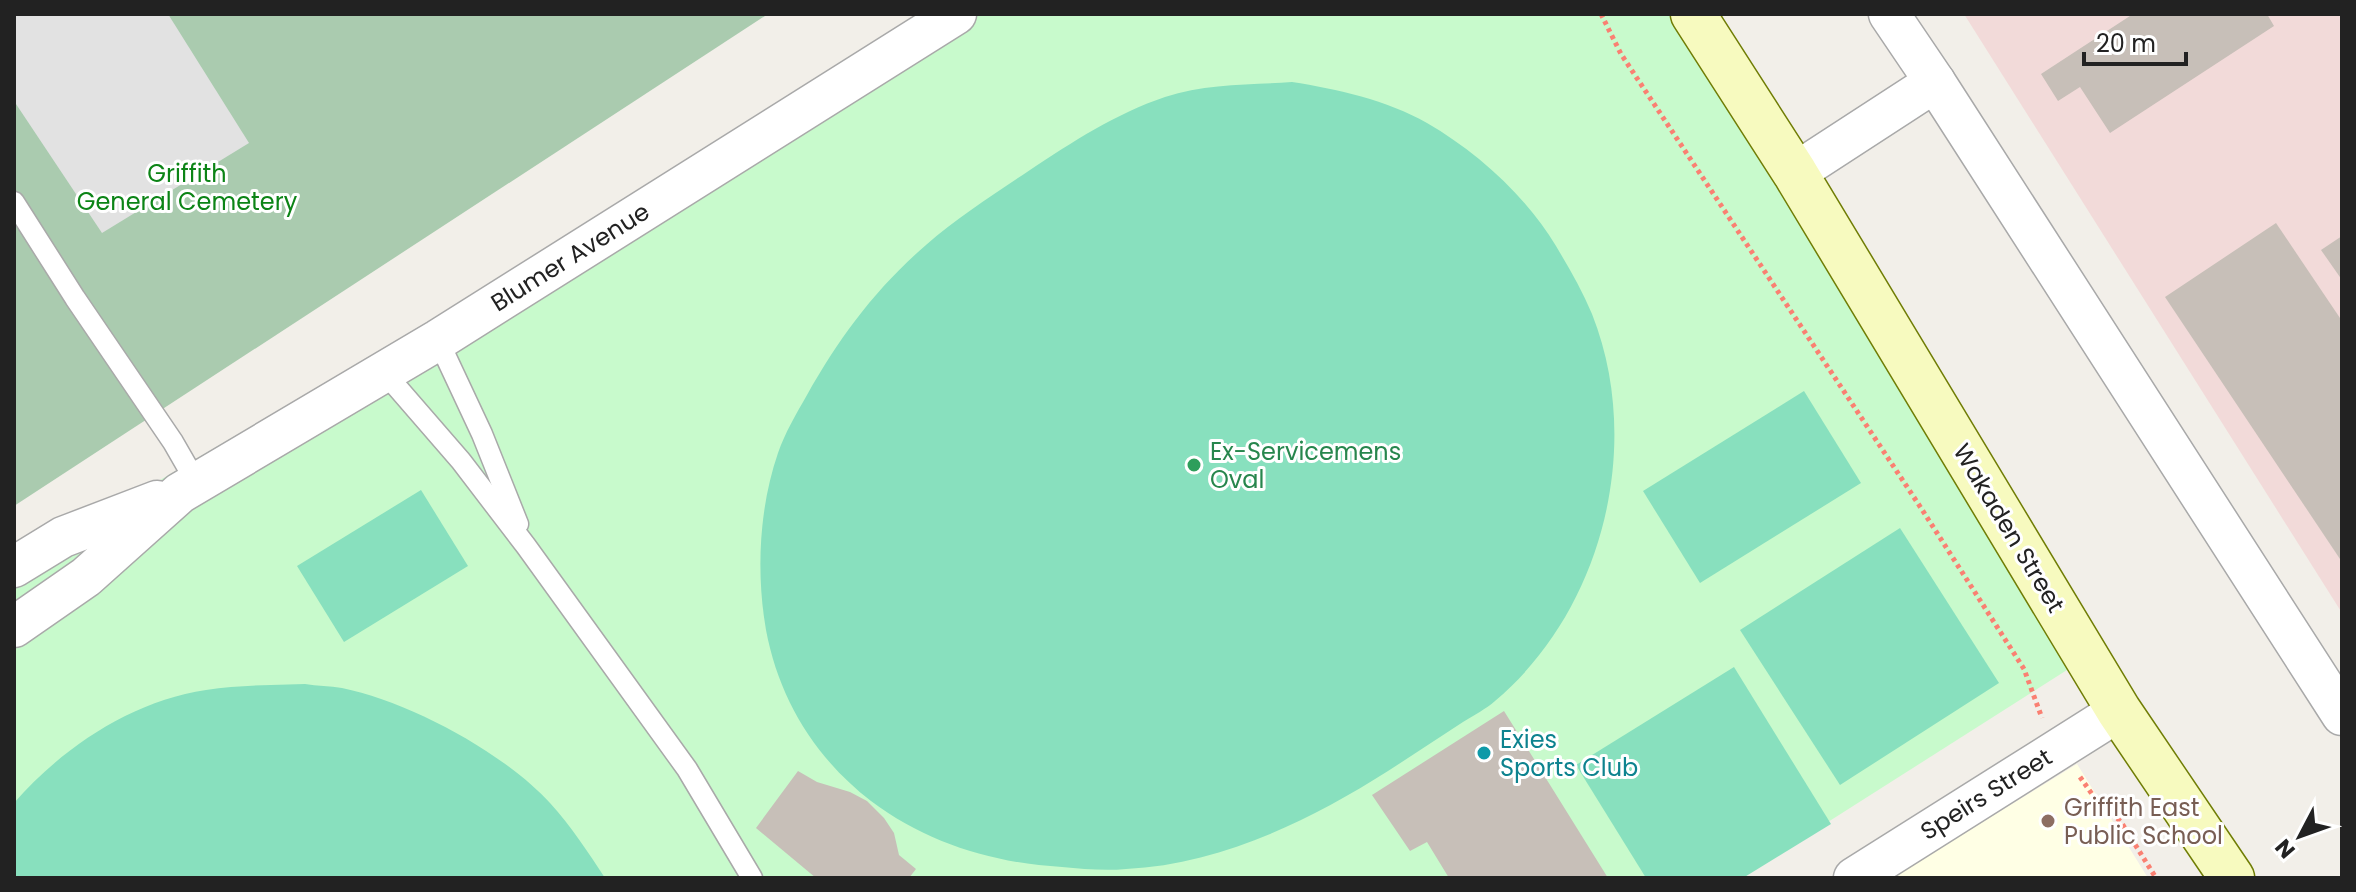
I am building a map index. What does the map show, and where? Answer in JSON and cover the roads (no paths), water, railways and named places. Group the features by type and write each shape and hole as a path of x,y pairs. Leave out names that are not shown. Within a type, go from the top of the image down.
{"main road":[{"name":"Wakaden Street","path":"1693,14 1795,173 2119,711 2232,878"}],"street":[{"name":"Blumer Avenue","path":"14,567 63,537 188,488 438,340 956,14"},
{"path":"1889,14 2342,715"},
{"path":"1795,173 1935,82"},
{"name":"Blumer Avenue","path":"14,627 86,577 188,488"},
{"name":"Speirs Street","path":"1854,878 2119,711"}],"lane":[{"path":"14,202 173,442 188,488"},
{"path":"438,340 482,434 526,546"},
{"path":"383,371 461,461 526,546 687,769 752,878"}],"place":[{"name":"Ex-Servicemens Oval","path":"1194,465"},
{"name":"Exies Sports Club","path":"1484,753"},
{"name":"Griffith East Public School","path":"2048,821"}],"park label":[{"name":"Griffith General Cemetery","path":"187,187"}]}
